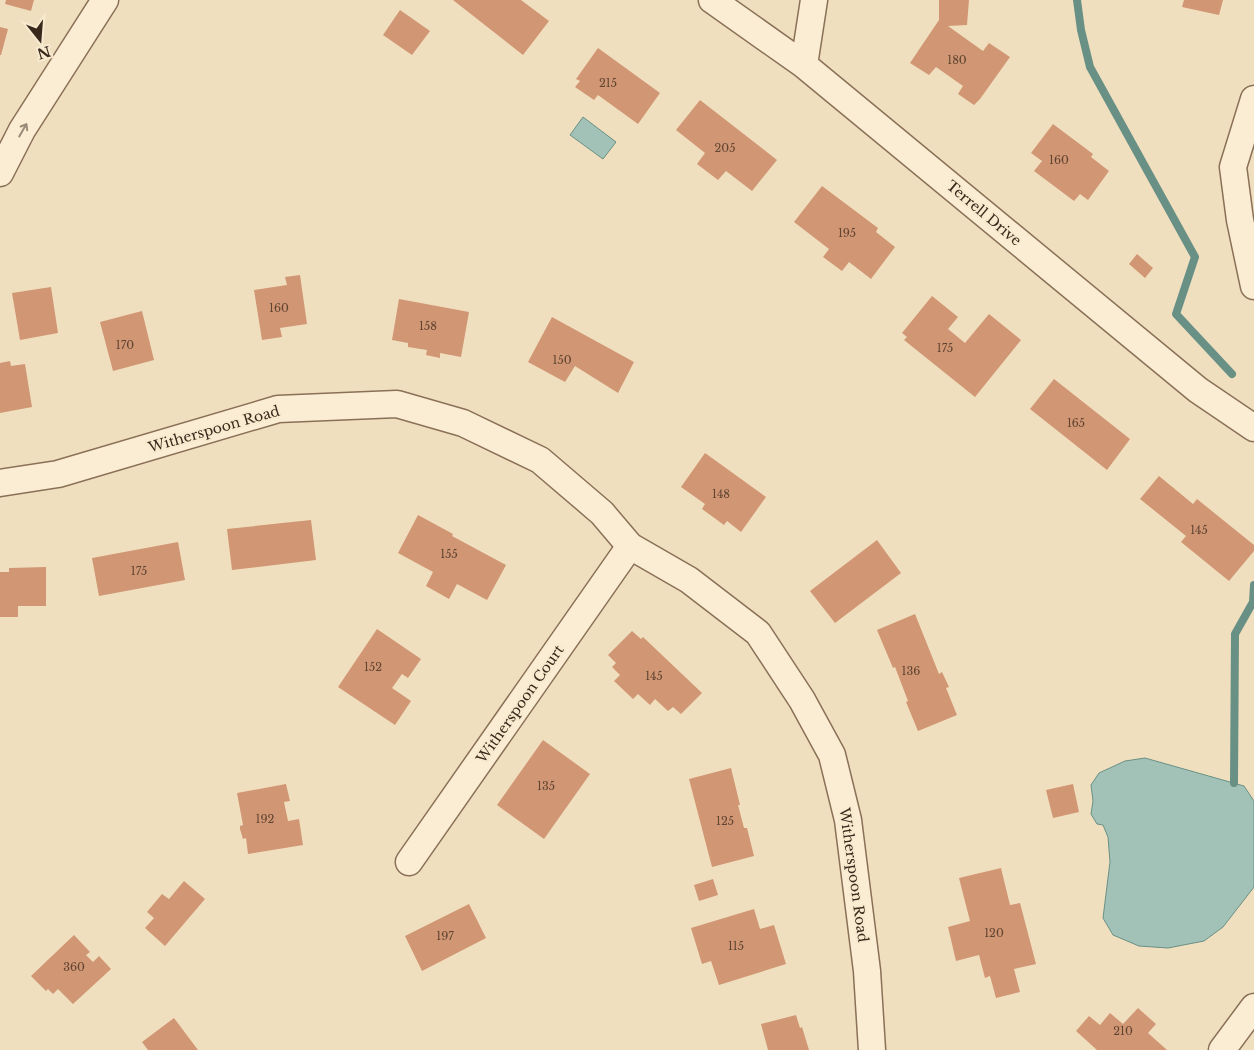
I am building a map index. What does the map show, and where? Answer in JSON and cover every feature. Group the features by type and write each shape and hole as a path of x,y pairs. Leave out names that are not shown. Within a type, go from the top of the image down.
{"street":[{"path":"0,173 22,130 105,0"},
{"name":"Terrell Drive","path":"712,0 804,65 1198,390 1254,428"},
{"path":"804,65 814,0"},
{"path":"1254,99 1234,166 1240,220 1254,286"},
{"name":"Witherspoon Road","path":"0,483 58,474 278,409 397,404 463,423 540,460 602,513 630,546 689,580 758,633 802,700 832,755 848,820 867,972 872,1050"},
{"name":"Witherspoon Court","path":"409,862 630,546"},
{"path":"1222,1050 1254,1007"}],"water":[{"path":"583,117 616,142 603,159 570,135"},
{"path":"1145,758 1244,786 1254,801 1254,887 1223,927 1204,941 1168,948 1139,946 1113,935 1103,918 1110,862 1108,837 1103,825 1097,824 1091,814 1093,801 1091,785 1099,773 1125,761"}],"building":[{"path":"6,0 34,0 31,11 5,4"},
{"path":"453,0 521,0 549,21 523,55"},
{"path":"939,0 969,0 967,25 948,26 983,51 989,43 1010,57 974,105 958,94 963,86 936,67 929,75 910,63 939,20"},
{"path":"1184,0 1223,0 1219,15 1182,7"},
{"path":"400,10 430,31 412,55 383,35"},
{"path":"0,27 8,29 1,55 0,55"},
{"path":"598,48 660,93 638,124 598,95 594,100 575,87 580,81 576,79"},
{"path":"700,100 777,160 752,191 726,171 718,180 697,164 705,153 676,130"},
{"path":"1053,124 1093,154 1091,157 1109,171 1088,200 1080,194 1074,201 1034,171 1042,161 1031,153"},
{"path":"822,186 878,228 876,232 895,247 871,279 849,262 842,271 823,257 829,249 794,222"},
{"path":"1137,254 1153,268 1145,278 1129,264"},
{"path":"300,275 307,324 280,328 282,337 262,340 254,290 287,285 285,277"},
{"path":"51,287 58,333 20,340 12,293"},
{"path":"932,296 958,317 948,329 965,343 989,314 1021,340 975,397 904,340 907,337 902,333"},
{"path":"399,299 469,312 461,357 440,353 440,358 426,355 427,350 408,347 408,343 392,340"},
{"path":"142,311 154,360 113,371 100,322"},
{"path":"552,317 634,362 618,393 575,366 565,382 528,362"},
{"path":"10,361 11,366 25,364 32,407 0,413 0,363"},
{"path":"1054,379 1130,439 1107,470 1030,409"},
{"path":"705,453 766,497 741,532 727,521 724,525 702,509 705,504 681,487"},
{"path":"1159,476 1193,504 1197,499 1254,545 1254,551 1229,581 1181,542 1186,536 1140,499"},
{"path":"418,515 506,565 487,600 457,584 449,599 426,586 433,572 398,553"},
{"path":"311,520 316,560 232,570 227,529"},
{"path":"877,540 901,573 835,623 810,591"},
{"path":"178,542 185,580 99,596 92,558"},
{"path":"46,567 46,606 18,606 18,617 0,617 0,572 9,572 9,568"},
{"path":"915,614 939,674 942,672 949,687 946,688 957,715 918,731 895,667 893,668 877,630"},
{"path":"377,629 421,659 408,678 402,674 392,688 411,701 395,725 338,687"},
{"path":"632,631 641,639 643,637 702,693 681,714 673,707 668,711 655,699 650,705 638,694 633,699 614,681 620,675 612,667 616,663 608,655"},
{"path":"543,740 590,774 544,839 497,805"},
{"path":"731,768 744,828 747,828 754,856 712,867 689,779"},
{"path":"286,784 290,801 284,802 288,821 299,819 303,845 248,854 246,838 243,839 240,829 240,826 243,825 237,793"},
{"path":"1073,784 1079,812 1053,818 1046,790"},
{"path":"1001,868 1010,905 1020,903 1036,964 1014,969 1020,992 996,998 990,976 985,978 979,955 956,961 948,927 970,921 959,878"},
{"path":"713,879 718,895 699,901 694,885"},
{"path":"184,881 205,899 165,946 145,928 154,918 147,912 162,894 169,899"},
{"path":"469,904 486,938 422,971 405,936"},
{"path":"754,909 760,929 774,925 786,964 719,985 711,961 702,964 691,928"},
{"path":"74,935 90,952 86,955 93,962 99,956 111,969 73,1004 58,989 53,994 48,989 46,991 31,976"},
{"path":"1138,1008 1156,1024 1148,1033 1167,1050 1097,1050 1076,1031 1089,1016 1100,1025 1110,1013 1123,1024"},
{"path":"796,1015 809,1050 768,1050 761,1024"},
{"path":"174,1018 198,1050 148,1050 142,1042"}],"waterway":[{"path":"1077,0 1081,30 1090,67 1195,257 1176,314 1232,374"},
{"path":"1234,783 1235,634 1253,602 1254,585"}]}
